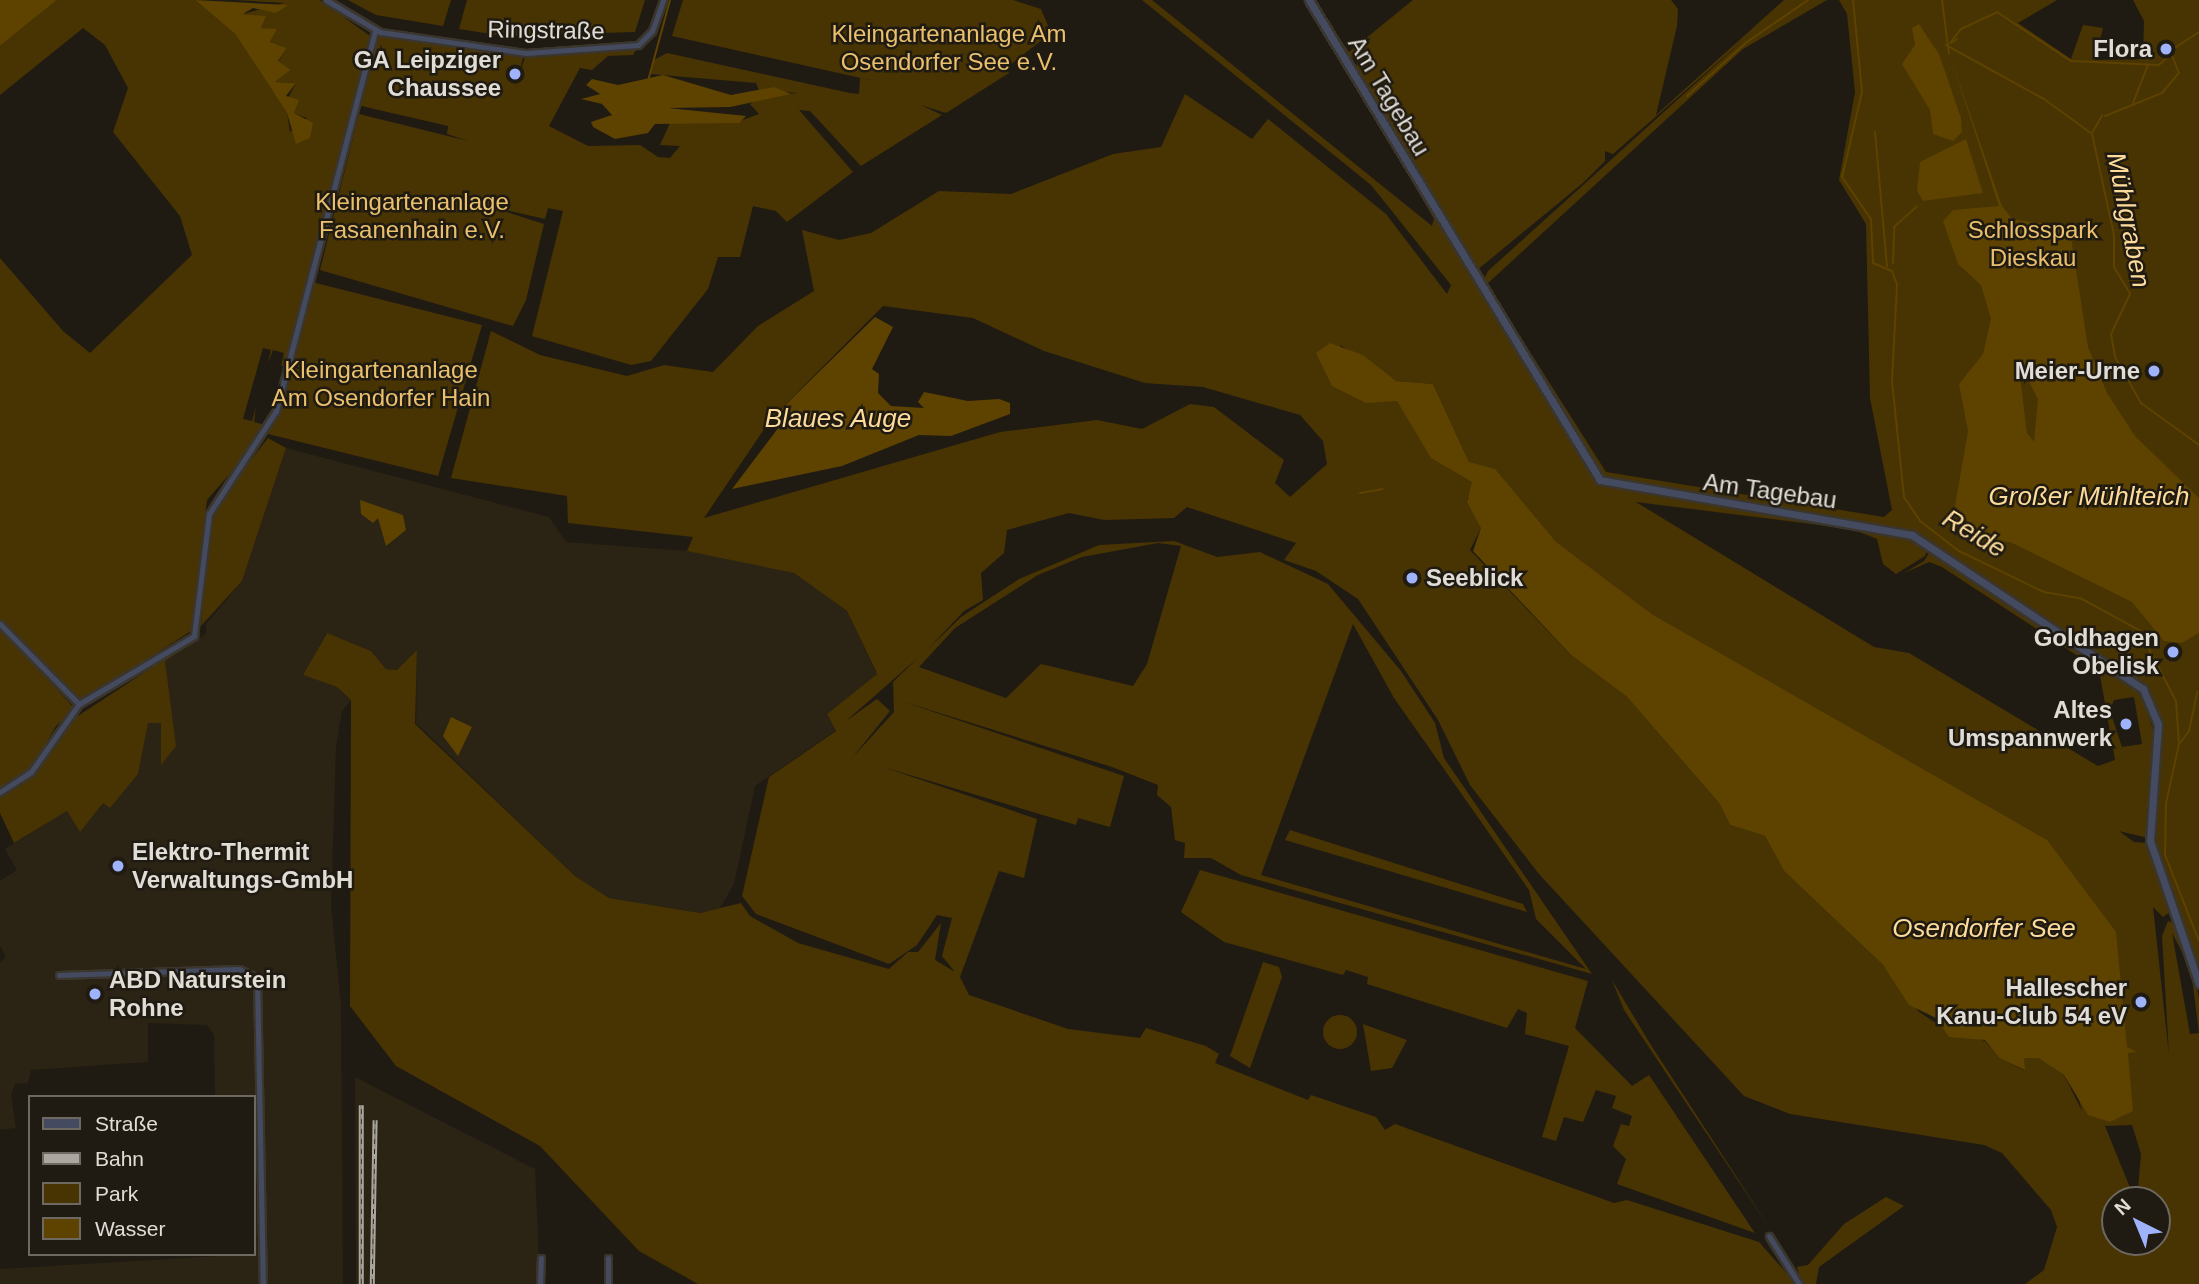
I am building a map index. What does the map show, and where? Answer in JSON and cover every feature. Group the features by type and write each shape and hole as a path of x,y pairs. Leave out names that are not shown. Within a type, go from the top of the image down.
{"street":[{"name":"Ringstraße","path":"326,0 374,30 510,52 625,48 648,37 663,0"},
{"name":"Am Tagebau","path":"1309,0 1600,480 1912,535 2143,689 2158,724 2150,841 2199,984"},
{"path":"0,792 31,772 79,704 194,636 209,514 276,411 374,30"},
{"path":"0,624 79,704"},
{"path":"59,975 239,969 257,978 263,1284"},
{"path":"1769,1236 1799,1284"},
{"path":"541,1258 541,1284"},
{"path":"608,1258 608,1284"}],"shaded area":[{"path":"286,448 549,517 566,542 728,554 794,573 847,611 877,674 827,714 836,730 755,786 734,884 720,908 700,913 609,898 575,876 416,723 417,651 397,670 386,669 371,651 326,633 304,675 337,687 351,700 342,711 336,748 331,907 341,1004 343,1284 0,1284 0,1269 256,1256 256,1095 215,1095 214,1035 207,1025 148,1023 148,1062 31,1070 28,1083 15,1084 11,1094 16,1128 0,1130 0,963 6,956 0,946 0,881 17,870 5,849 67,811 104,803 109,807 138,774 147,723 161,722 165,660 206,634 206,624 242,581"},
{"path":"355,1077 535,1169 540,1284 356,1284"}],"green space":[{"path":"57,0 195,0 235,34 287,113 290,132 307,118 293,113 295,100 287,100 296,83 275,82 291,70 278,62 287,48 270,42 276,30 261,28 265,17 243,14 284,3 235,0 320,0 370,36 287,366 281,366 284,353 273,350 268,363 271,350 263,348 243,419 252,421 256,407 254,422 265,425 272,413 259,440 207,500 191,631 80,702 0,621 0,258 63,331 90,353 192,255 180,216 113,132 128,88 105,45 83,28 0,95 0,46"},
{"path":"348,0 451,0 443,26 376,15"},
{"path":"467,0 645,0 635,32 504,36 459,29"},
{"path":"683,0 1013,0 1041,9 1051,33 1006,68 1009,73 946,113 921,105 942,115 861,166 810,111 799,110 853,172 787,222 776,211 753,206 740,257 718,257 708,289 651,361 631,365 532,336 563,211 548,208 545,219 488,206 544,224 526,300 513,326 320,270 359,114 468,141 447,134 448,126 357,105 378,33 524,54 515,89 526,54 637,48 633,55 608,56 592,70 580,68 549,126 588,146 640,145 658,157 670,158 680,146 660,145 670,123 737,122 759,114 750,104 756,98 797,93 759,90 756,83 650,74 654,60 667,53 850,93 859,94 860,78 879,82 672,36"},
{"path":"1142,0 1152,0 1432,226 1434,219 1307,0 1600,483 1915,539 1928,549 1925,556 1896,574 1883,564 1877,539 1852,529 1636,502 1874,647 1909,653 2098,766 2115,760 2099,670 1942,567 1929,562 1904,573 1924,561 1931,550 2140,690 2157,742 2148,838 2119,831 2134,842 2148,843 2170,912 2163,917 2153,907 2169,1055 2162,936 2168,921 2176,924 2189,965 2172,933 2190,1034 2199,1033 2199,1284 2025,1284 2044,1270 2057,1227 2051,1210 2002,1153 1984,1145 1790,1114 1744,1096 1539,874 1470,785 1438,720 1358,599 1316,571 1284,560 1296,543 1187,507 1174,518 1104,520 1069,513 1007,530 1004,553 981,573 983,600 964,611 927,650 961,617 1019,579 1099,545 1174,541 1217,557 1260,552 1328,584 1401,671 1435,723 1444,758 1592,974 1241,875 1211,858 1184,858 1185,843 1175,840 1171,807 1157,795 1158,785 1112,767 901,701 1124,776 1110,827 1078,818 1076,825 883,767 1037,819 1024,878 999,871 960,977 969,995 1068,1029 1140,1038 1146,1028 1206,1046 1219,1054 1215,1063 1308,1100 1311,1095 1376,1117 1385,1130 1395,1124 1614,1203 1627,1200 1759,1242 1796,1284 698,1284 639,1251 540,1146 396,1066 350,1006 351,700 337,687 303,675 327,633 371,651 386,669 397,670 417,650 415,724 575,876 609,898 700,913 741,903 750,916 798,943 889,969 908,952 918,952 941,923 935,960 955,972 942,956 952,918 937,915 917,945 889,964 756,914 742,896 769,777 836,731 827,714 877,674 875,669 847,611 794,573 687,551 693,537 568,523 567,496 451,478 491,331 540,355 627,376 664,365 713,372 758,326 814,291 802,230 839,240 871,233 939,191 1011,194 1113,154 1161,147 1185,94 1252,139 1268,119 1386,214 1447,294 1451,285 1371,185","holes":["883,306 973,318 1044,351 1145,383 1203,387 1300,415 1323,441 1327,464 1290,497 1275,483 1284,460 1214,407 1190,404 1142,429 1097,420 1000,432 704,518 771,419","1340,345 1396,381 1433,384 1469,462 1563,549 1651,615 2001,815 2082,1111 2064,1075 2038,1058 2023,1058 2024,1070 1999,1058 1985,1041 1940,1026 1918,1011 1883,965 1784,871 1765,836 1730,825 1719,803 1627,697 1571,655 1470,550 1483,524 1467,499 1475,484 1428,450 1402,400 1360,399","1158,543 1181,546 1147,664 1133,686 1041,664 1006,698 919,667 955,628 1038,575 1082,557","1353,624 1394,698 1529,890 1536,919 1586,969 1261,875","920,656 893,682 894,712 852,758 890,711 877,699 846,721","2134,697 2142,744 2122,747 2110,711 2114,700"]},
{"name":"Schlosspark Dieskau","path":"1313,0 1349,52 1413,0 1671,0 1678,9 1677,26 1656,115 1784,0 1827,0 1743,49 1487,284 1606,472 1884,517 1892,510 1870,398 1866,224 1839,180 1855,92 1847,14 1839,0 2057,0 2018,23 2071,59 2083,25 2103,28 2095,60 2143,59 2144,21 2133,0 2199,0 2199,975 2152,841 2160,724 2135,677 1906,530 1603,477 1482,283 1488,271 1748,36 1613,154 1605,151 1605,161 1584,182 1476,271 1357,75 1357,61 1343,51"},
{"name":"Kleingartenanlage Am Osendorfer Hain","path":"312,282 482,325 438,476 268,434 290,367 303,370 290,362"},
{"path":"268,438 286,448 242,581 201,626 212,510"},
{"path":"0,628 75,709 56,726 32,768 0,790"},
{"path":"206,632 165,661 176,746 161,765 161,723 148,723 138,774 110,808 103,803 80,832 67,811 14,843 0,813 0,794 27,777 58,729"},
{"path":"1290,830 1523,904 1527,912 1285,840"},
{"path":"1200,870 1588,981 1575,1028 1632,1086 1649,1075 1755,1233 1617,1184 1626,1159 1613,1146 1621,1124 1629,1126 1632,1116 1612,1108 1616,1096 1596,1090 1583,1122 1564,1117 1556,1141 1542,1137 1569,1046 1525,1034 1527,1013 1518,1009 1507,1028 1367,984 1368,977 1346,970 1343,975 1224,942 1181,912"},
{"path":"1263,962 1279,967 1282,977 1250,1068 1230,1056"},
{"path":"2191,970 2199,998 2199,1033"},
{"path":"1612,980 1649,1042 1771,1230 1624,1010"},
{"path":"1340,1015 1352,1020 1357,1032 1352,1044 1340,1049 1328,1044 1323,1032 1328,1020"},
{"path":"1363,1024 1407,1040 1392,1068 1371,1071"},
{"path":"1886,1197 1904,1206 1819,1267 1816,1284 1802,1284 1797,1267 1808,1265 1844,1224"}],"water":[{"path":"0,0 57,0 0,46"},
{"path":"195,0 288,5 276,13 253,8 243,14 266,16 261,28 277,29 270,42 287,48 278,61 291,70 275,82 296,83 286,96 299,100 294,113 313,123 310,138 296,144 287,113 235,34"},
{"path":"1919,24 1939,54 1961,118 1962,132 1953,141 1933,134 1930,110 1902,64 1915,45 1912,28"},
{"name":"Großer Mühlteich","path":"1949,53 2002,206 2012,219 2054,225 2071,237 2088,347 2107,393 2135,436 2199,498 2199,633 2182,643 2164,641 2132,602 2010,542 1984,540 1955,506 1968,431 1959,384 1983,354 1991,319 1981,285 1958,264 1943,221 1953,210 1999,206","holes":["2018,360 2038,399 2034,442 2027,433"]},
{"path":"663,75 731,95 774,87 791,94 730,107 668,108 746,116 739,123 655,124 648,133 615,139 593,127 591,122 612,115 602,104 581,99 600,94 586,85 592,79 618,85"},
{"path":"1966,139 1983,193 1923,201 1917,191 1920,162"},
{"name":"Blaues Auge","path":"875,317 893,327 872,369 879,374 878,393 891,406 924,408 918,402 924,392 968,401 999,399 1010,403 1010,414 951,436 919,435 842,466 732,489 782,423 771,419"},
{"name":"Osendorfer See","path":"1330,343 1363,355 1396,381 1433,384 1469,462 1495,469 1556,542 1653,615 2047,840 2116,932 2127,1047 2137,1052 2128,1053 2133,1111 2110,1122 2088,1115 2064,1075 2038,1058 2024,1058 2025,1070 1999,1058 1985,1040 1949,1037 1936,1018 1909,1005 1883,965 1784,871 1765,836 1730,825 1719,803 1627,697 1571,655 1473,551 1481,528 1467,502 1472,482 1431,458 1397,401 1366,403 1332,386 1316,353"},
{"path":"360,500 403,515 406,530 386,546 378,518 373,523 361,514"},
{"path":"451,717 472,727 458,756 443,736"}],"waterway":[{"path":"648,81 670,0"},
{"path":"1687,96 1747,42 1808,0"},
{"name":"Reide","path":"1853,0 1862,92 1842,177 1871,219 1873,263 1892,271 1897,285 1892,381 1904,497 1920,521 1959,551 2044,592 2082,599 2139,630 2176,701 2179,744 2166,803 2165,855 2199,941"},
{"path":"1942,0 1949,54"},
{"path":"1950,43 1961,29 1997,12 2071,61 2159,65 2170,55"},
{"path":"2105,116 2162,93 2179,73 2170,51 2199,32"},
{"path":"1951,43 1957,39"},
{"name":"Mühlgraben","path":"1946,45 2044,99 2092,134 2114,235 2114,267 2130,294 2111,334 2115,357 2141,403 2199,445"},
{"path":"2133,103 2148,65"},
{"path":"2092,133 2102,116"},
{"path":"1875,132 1887,266"},
{"path":"1893,263 1894,227 1917,206"},
{"path":"1360,493 1383,489"},
{"path":"2180,743 2189,731 2197,692"}],"railway":[{"path":"361,1105 361,1284"},
{"path":"372,1284 375,1120"}],"place":[{"name":"Flora","path":"2166,49"},
{"name":"GA Leipziger Chaussee","path":"515,74"},
{"name":"Meier-Urne","path":"2154,371"},
{"name":"Seeblick","path":"1412,578"},
{"name":"Goldhagen Obelisk","path":"2173,652"},
{"name":"Altes Umspannwerk","path":"2126,724"},
{"name":"Elektro-Thermit Verwaltungs-GmbH","path":"118,866"},
{"name":"ABD Naturstein Rohne","path":"95,994"},
{"name":"Hallescher Kanu-Club 54 eV","path":"2141,1002"}],"park label":[{"name":"Kleingartenanlage Am Osendorfer See e.V.","path":"949,48"},
{"name":"Kleingartenanlage Fasanenhain e.V.","path":"412,216"}]}
